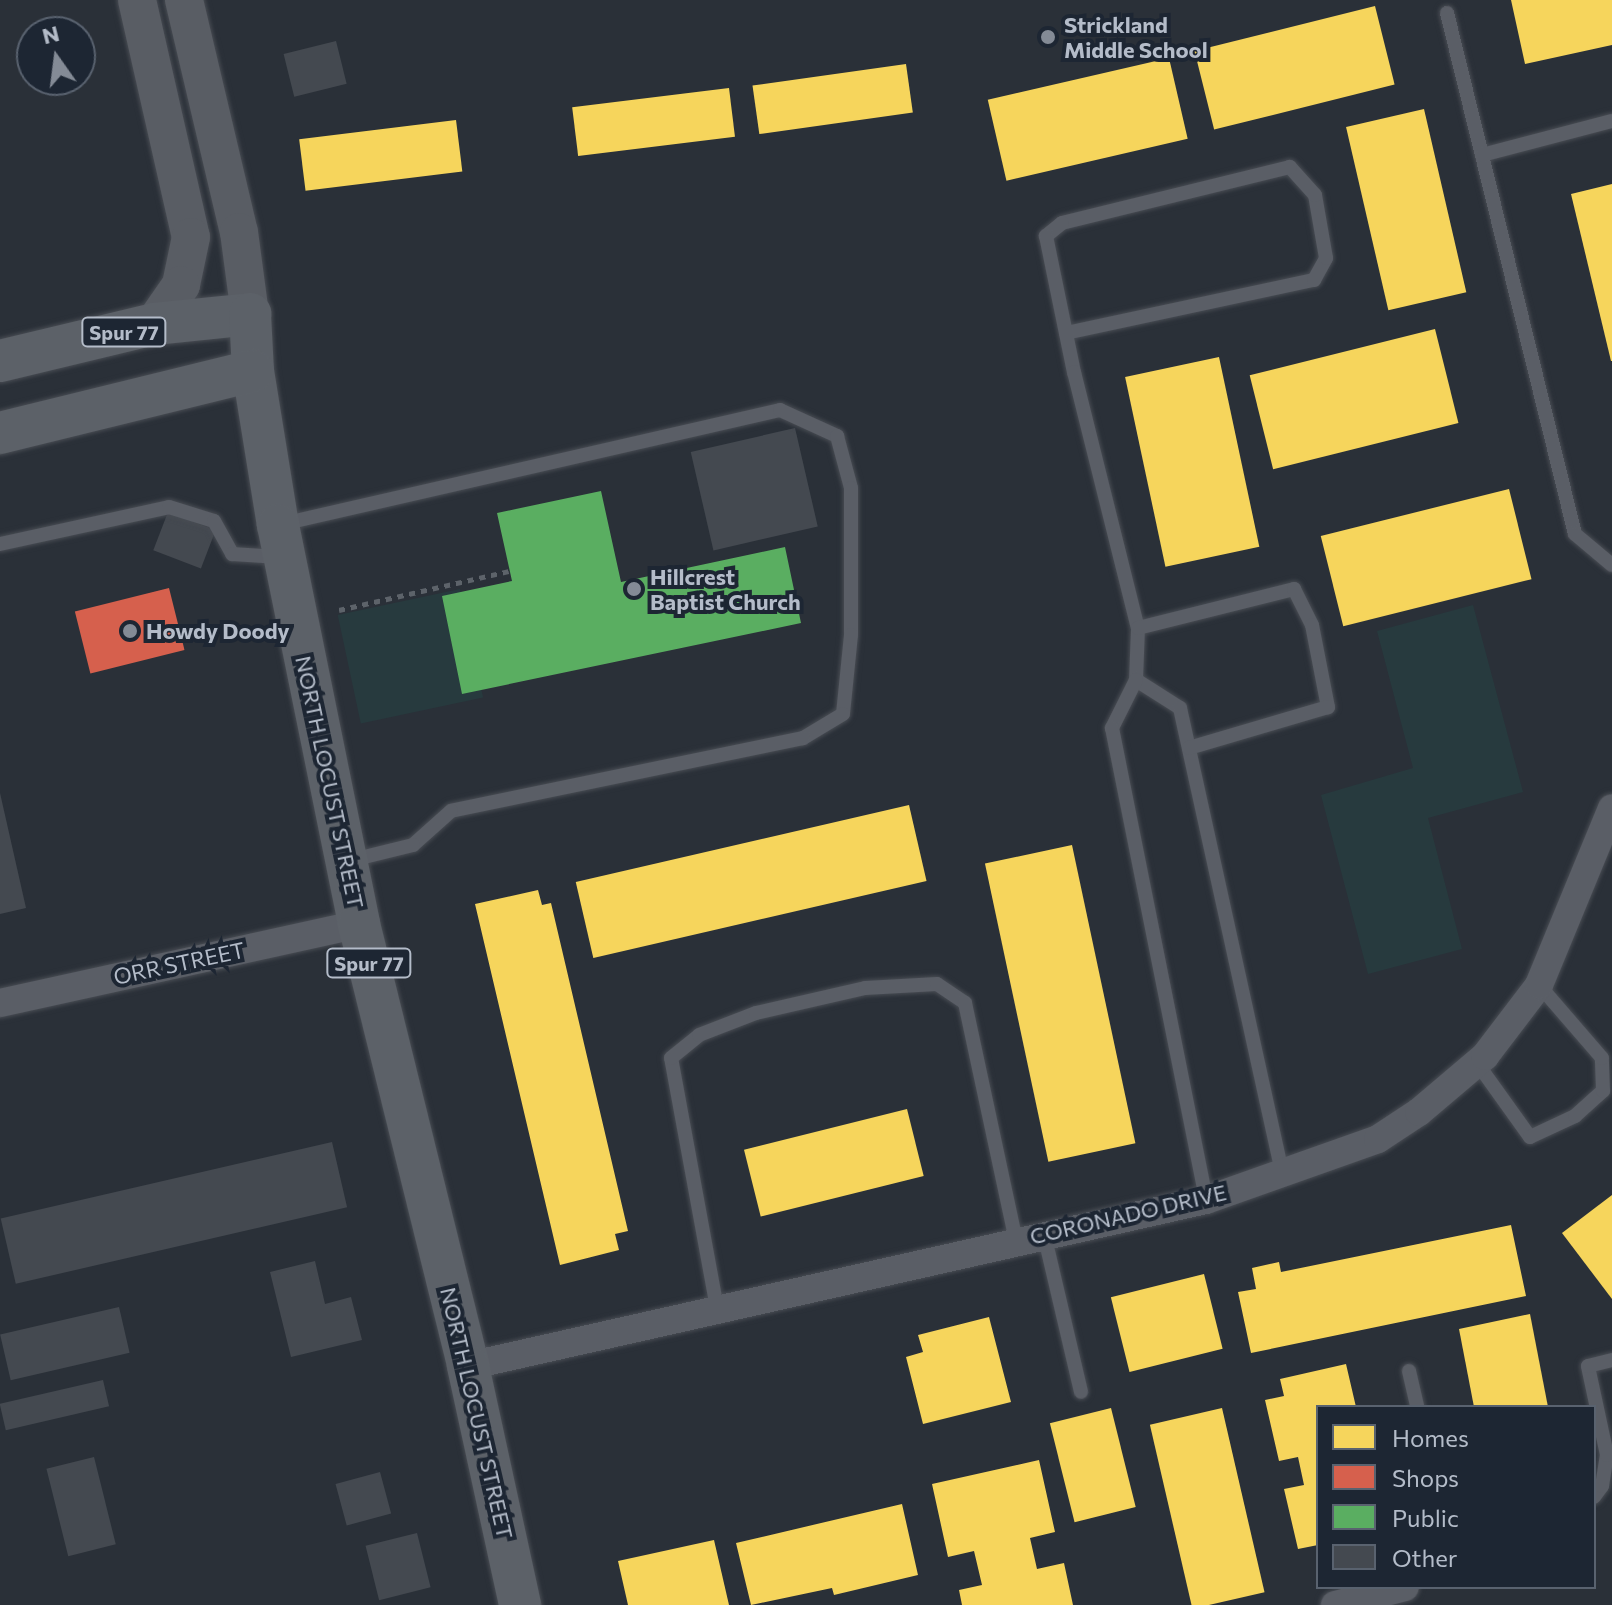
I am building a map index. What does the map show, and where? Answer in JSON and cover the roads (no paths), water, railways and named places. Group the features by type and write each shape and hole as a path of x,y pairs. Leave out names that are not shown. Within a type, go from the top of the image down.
{"main road":[{"path":"137,0 191,237 181,285 154,324"},
{"name":"NORTH LOCUST STREET","path":"184,0 239,232 250,314 253,371 281,541 359,924 468,1366 520,1605"},
{"name":"Spur 77","path":"0,361 154,324 250,314"},
{"path":"0,433 253,371"}],"street":[{"name":"CORONADO DRIVE","path":"468,1366 1016,1240 1206,1200 1378,1139 1419,1112 1477,1063 1539,985 1611,814"},
{"name":"ORR STREET","path":"0,1003 359,924"},
{"path":"1335,1605 1397,1589"}],"lane":[{"path":"1447,13 1575,534 1612,565"},
{"path":"1482,155 1612,121"},
{"path":"1066,333 1314,280 1326,258 1315,195 1290,167 1062,223 1046,236 1066,333 1138,628 1136,680 1112,728 1206,1200"},
{"path":"0,544 169,507 214,521 232,554 780,410 837,436 851,488 851,635 843,714 803,738 451,811 413,845 347,861"},
{"path":"1138,628 1294,589 1312,625 1328,707 1189,748"},
{"path":"1136,680 1180,708 1283,1175"},
{"path":"717,1308 671,1058 699,1035 756,1013 865,988 937,984 965,1003 1016,1240"},
{"path":"1477,1063 1530,1137 1575,1116 1603,1091 1602,1058 1539,985"},
{"path":"1044,1234 1081,1392"},
{"path":"1596,1494 1602,1486 1610,1454 1588,1366 1612,1360"},
{"path":"1409,1371 1417,1405"}],"place":[{"name":"Strickland Middle School","path":"1048,37"},
{"name":"Hillcrest Baptist Church","path":"634,589"},
{"name":"Howdy Doody","path":"130,631"}]}
